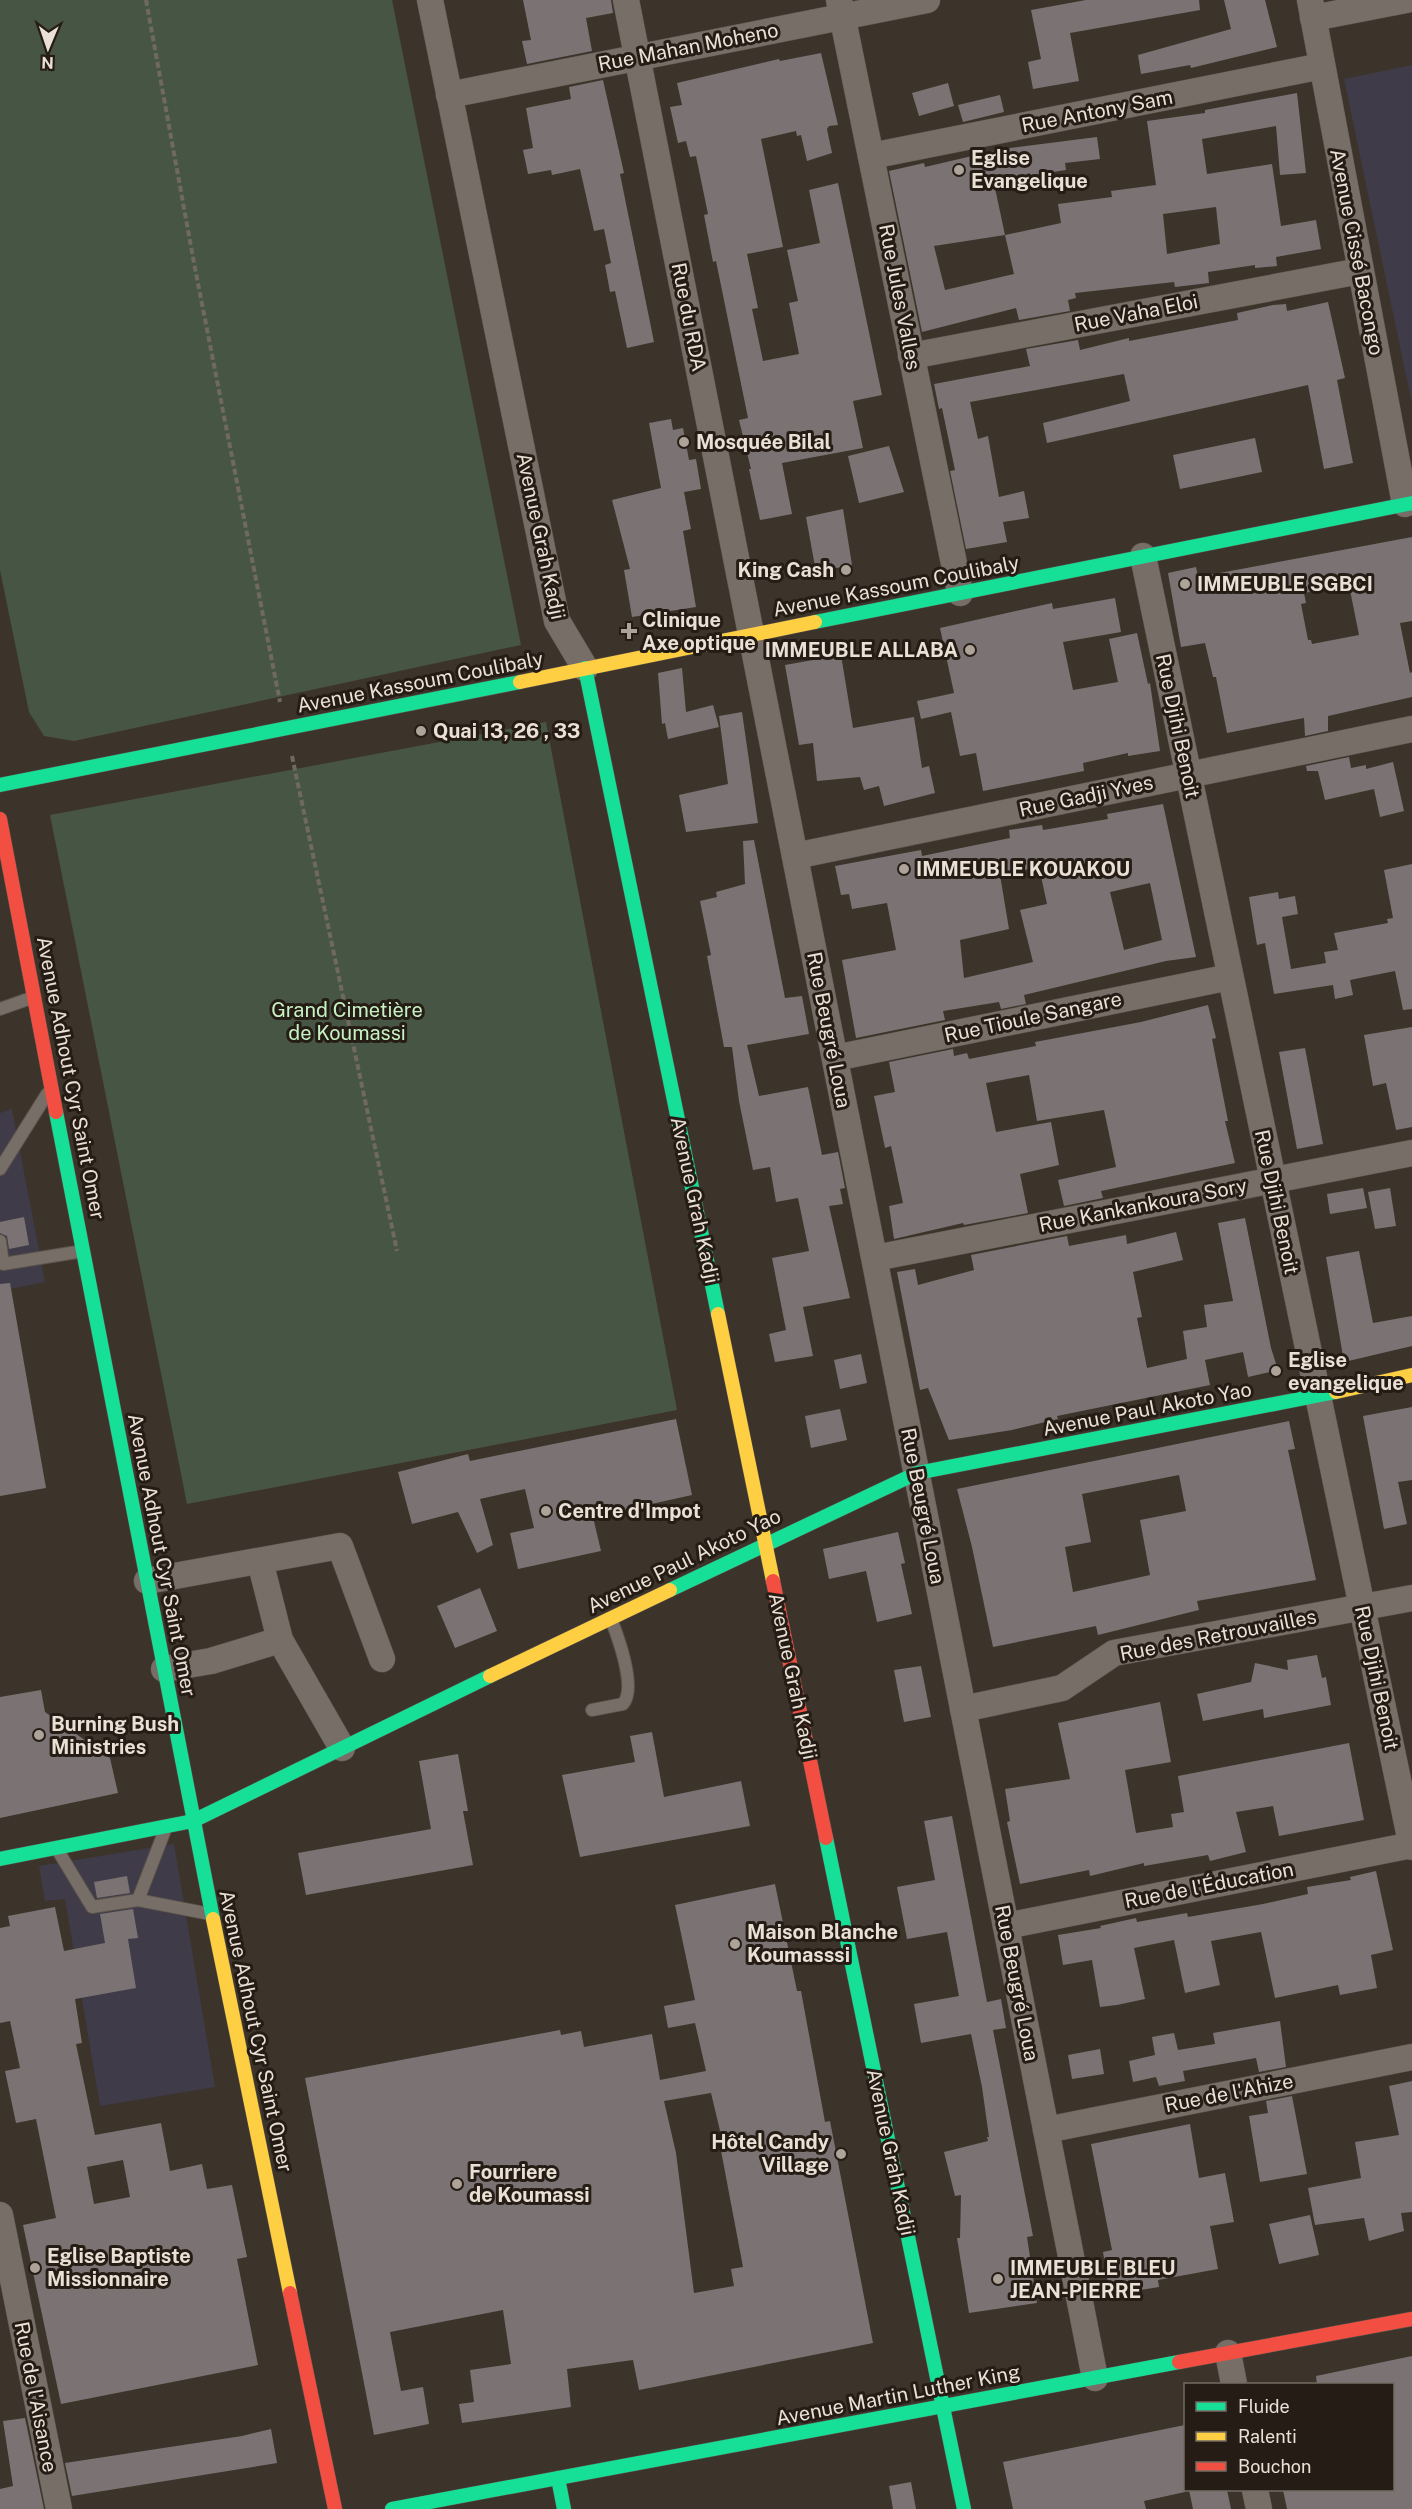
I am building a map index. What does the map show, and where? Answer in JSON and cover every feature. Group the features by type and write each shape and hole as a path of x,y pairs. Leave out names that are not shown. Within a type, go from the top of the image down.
{"street":[{"name":"Avenue Grah Kadji","path":"430,0 557,621 585,668 964,2509"},
{"name":"Rue du RDA","path":"626,0 752,635"},
{"name":"Rue Mahan Moheno","path":"449,94 638,57 841,8 927,0"},
{"path":"1312,9 1406,0"},
{"name":"Rue Jules Valles","path":"841,8 960,593"},
{"name":"Avenue Cissé Bacongo","path":"1312,9 1360,271 1408,504"},
{"name":"Rue Antony Sam","path":"871,156 1322,66"},
{"name":"Rue Vaha Eloi","path":"912,356 1360,271"},
{"name":"Avenue Kassoum Coulibaly","path":"0,785 285,728 457,697 585,668 1408,504"},
{"name":"Rue Djihi Benoit","path":"1143,556 1412,1846"},
{"name":"Rue Beugré Loua","path":"752,635 1095,2378"},
{"name":"Rue Gadji Yves","path":"795,856 1412,729"},
{"name":"Avenue Adhout Cyr Saint Omer","path":"0,819 193,1821 334,2509"},
{"name":"Rue Tioule Sangare","path":"835,1058 1230,976"},
{"name":"Rue Kankankoura Sory","path":"874,1258 1412,1152"},
{"name":"Avenue Paul Akoto Yao","path":"0,1859 193,1821 610,1617 917,1473 1318,1396 1412,1375"},
{"path":"147,1581 340,1546 382,1659"},
{"path":"260,1561 280,1640 342,1748"},
{"name":"Rue des Retrouvailles","path":"963,1708 1062,1688 1114,1653 1412,1598"},
{"path":"164,1669 211,1661 280,1640"},
{"name":"Rue de l'Éducation","path":"1006,1926 1412,1846"},
{"name":"Rue de l'Ahize","path":"1046,2130 1412,2056"},
{"name":"Rue de l'Aisance","path":"0,2215 59,2509"},
{"name":"Avenue Martin Luther King","path":"392,2509 1412,2319"},
{"path":"1228,2353 1234,2383"},
{"path":"558,2478 564,2509"},
{"path":"1255,2491 1259,2509"}],"lane":[{"path":"0,1009 35,997"},
{"path":"0,1169 52,1085"},
{"path":"0,1241 3,1264 84,1251"},
{"path":"591,1710 623,1704 627,1698 624,1655 610,1617"},
{"path":"138,1900 166,1827"},
{"path":"57,1848 92,1907 138,1900 212,1914"}],"path":[{"path":"146,0 194,263 285,728 397,1251"}],"shaded area":[{"path":"1412,65 1412,404 1344,79"},
{"path":"12,1109 45,1282 0,1291 0,1113"},
{"path":"174,1844 215,2087 100,2106 65,1899 45,1901 39,1866"}],"green space":[{"path":"0,0 392,0 521,645 74,741 44,736 29,712 0,570"},
{"name":"Grand Cimetière de Koumassi","path":"546,722 677,1410 187,1504 50,815"}],"building":[{"path":"523,0 611,0 613,13 586,18 592,51 527,64 522,41 531,40"},
{"path":"1086,0 1199,0 1200,10 1070,33 1079,81 1033,89 1028,62 1041,59 1031,10"},
{"path":"1224,0 1265,0 1277,47 1191,68 1190,65 1141,74 1138,55 1231,29"},
{"path":"821,53 838,125 829,126 827,129 832,153 807,161 801,135 797,136 796,131 761,139 783,247 747,254 758,308 752,309 763,361 799,354 789,303 798,301 787,250 820,243 809,190 838,183 882,395 853,401 863,448 782,463 792,514 760,520 739,420 748,418 716,261 713,262 704,215 708,214 696,156 690,157 686,141 678,143 670,107 682,105 677,83 779,59 780,61"},
{"path":"603,80 624,173 620,174 654,342 627,348 615,291 610,292 605,265 611,263 604,229 594,231 580,169 552,175 551,170 528,174 523,150 533,148 526,108 571,99 569,87"},
{"path":"948,83 954,106 919,116 912,93"},
{"path":"1297,93 1306,173 1280,175 1276,126 1202,139 1207,174 1272,164 1281,226 1316,220 1321,249 1276,257 1277,266 1255,268 1255,265 1208,272 1209,283 1175,287 1174,282 1075,293 1076,298 1068,300 1070,311 1019,320 1016,308 922,332 889,171 924,163 925,167 1002,149 1097,137 1100,159 1065,163 1066,170 1002,180 1003,186 995,188 1005,235 1061,223 1058,204 1112,197 1111,191 1156,185 1147,121 1205,113 1205,110","holes":["1216,207 1220,244 1167,254 1163,214","1005,235 1014,274 945,290 934,246"]},
{"path":"1000,95 1004,112 963,122 958,105"},
{"path":"1328,302 1345,378 1337,380 1353,463 1324,469 1308,385 1047,443 1043,423 1130,401 1124,374 970,402 978,439 988,436 999,497 1024,491 1029,518 1003,522 1007,542 966,549 950,471 955,470 942,408 939,409 934,384 1030,366 1026,349 1078,340 1080,350 1129,338 1129,341 1238,320 1237,313 1273,305 1286,304 1287,311"},
{"path":"671,419 673,430 683,428 689,460 696,459 701,489 684,492 691,529 683,531 696,607 632,617 624,570 630,569 612,500 661,488 649,423"},
{"path":"1255,438 1262,472 1180,489 1173,455"},
{"path":"889,446 904,492 859,503 848,456"},
{"path":"843,509 852,565 816,572 806,517"},
{"path":"1412,537 1412,621 1400,623 1410,673 1412,672 1412,697 1328,716 1328,731 1305,736 1304,718 1227,733 1216,677 1213,677 1205,643 1181,647 1168,573 1196,567 1198,577","holes":["1349,585 1359,635 1312,644 1311,640 1308,640 1301,604 1306,603 1304,593"]},
{"path":"1115,598 1121,632 1063,642 1073,690 1118,682 1109,639 1137,633 1148,684 1150,683 1160,751 1128,756 1128,753 1083,763 1084,771 983,791 976,753 960,756 951,712 921,719 917,701 954,693 940,628 1052,603 1053,609"},
{"path":"841,655 853,728 914,717 922,768 929,766 935,793 884,806 879,786 864,790 860,777 817,781 813,743 799,745 785,665"},
{"path":"682,668 686,712 713,705 719,727 668,739 665,723 662,724 658,673"},
{"path":"742,712 758,823 686,832 679,795 728,784 719,716"},
{"path":"1349,757 1351,768 1366,765 1366,769 1393,762 1404,811 1380,817 1374,789 1325,800 1318,771 1307,771 1306,766"},
{"path":"1163,804 1196,957 1166,961 1024,995 1026,1004 1001,1009 999,1002 943,1011 945,1020 856,1038 842,960 896,950 887,903 852,909 849,894 841,895 835,866 921,850 922,856 1010,838 1009,830 1042,825 1043,830 1108,819 1107,814","holes":["1039,867 1047,904 1020,910 1033,962 964,978 960,940 1009,929 1000,875","1150,883 1162,940 1124,950 1110,892"]},
{"path":"754,840 785,998 802,996 809,1034 747,1045 759,1096 808,1087 822,1155 838,1152 845,1188 840,1189 843,1204 829,1206 850,1298 803,1307 813,1356 775,1362 769,1334 786,1330 772,1258 809,1251 798,1198 776,1202 770,1167 753,1170 739,1101 732,1047 724,1047 707,956 711,955 700,901 717,897 716,892 745,884 743,841"},
{"path":"1412,864 1412,1009 1403,1010 1395,971 1350,980 1353,995 1335,999 1333,985 1274,994 1265,943 1257,945 1249,897 1278,892 1279,899 1295,896 1298,914 1282,917 1291,969 1326,963 1324,952 1338,950 1334,933 1388,923 1387,919 1393,918 1384,870"},
{"path":"1208,1005 1216,1038 1212,1039 1228,1121 1225,1121 1235,1163 1101,1191 1103,1198 1064,1206 1058,1180 1116,1167 1104,1110 1037,1121 1029,1075 986,1083 996,1132 1051,1122 1059,1165 1020,1174 1028,1213 964,1225 963,1223 894,1239 889,1206 903,1203 891,1146 885,1148 874,1096 895,1092 889,1062 953,1049 954,1056 967,1053 969,1059 1036,1046 1035,1042 1141,1022"},
{"path":"1412,1027 1412,1127 1396,1130 1386,1083 1373,1086 1364,1035"},
{"path":"1305,1048 1323,1144 1297,1149 1279,1052"},
{"path":"1363,1188 1367,1208 1330,1214 1327,1194"},
{"path":"1390,1188 1396,1226 1375,1229 1368,1192"},
{"path":"24,1217 29,1245 9,1249 7,1236 0,1233 0,1222"},
{"path":"1245,1218 1271,1348 1278,1370 1248,1377 1243,1352 1205,1360 1210,1385 1057,1416 1058,1419 1012,1430 949,1440 928,1388 920,1390 897,1272 915,1269 918,1285 974,1270 971,1255 1067,1236 1069,1246 1126,1235 1127,1244 1176,1232 1183,1260 1133,1272 1142,1317 1137,1318 1147,1368 1187,1359 1183,1331 1207,1327 1204,1305 1233,1301 1218,1223"},
{"path":"1359,1251 1373,1323 1412,1316 1412,1346 1344,1362 1326,1257"},
{"path":"10,1283 46,1488 0,1496 0,1284"},
{"path":"861,1354 867,1383 840,1389 834,1360"},
{"path":"1412,1407 1412,1480 1398,1482 1407,1524 1384,1529 1363,1416"},
{"path":"840,1409 847,1440 811,1448 805,1416"},
{"path":"676,1419 692,1495 593,1517 601,1551 518,1569 510,1533 534,1528 525,1489 480,1499 493,1545 477,1553 458,1512 412,1524 398,1472 468,1454 470,1461"},
{"path":"1289,1421 1295,1449 1288,1450 1316,1580 1197,1601 1199,1610 1098,1635 1096,1626 993,1647 957,1489","holes":["1179,1475 1186,1511 1140,1520 1150,1575 1073,1592 1065,1547 1091,1542 1082,1494"]},
{"path":"898,1532 905,1563 901,1564 912,1614 877,1622 866,1571 829,1579 823,1549"},
{"path":"480,1588 497,1631 455,1648 437,1606"},
{"path":"1317,1655 1322,1678 1326,1677 1331,1705 1264,1718 1263,1709 1203,1721 1197,1694 1251,1682 1255,1663 1288,1670 1287,1660"},
{"path":"921,1666 931,1717 904,1722 894,1670"},
{"name":"Burning Bush Ministries","path":"41,1690 45,1712 110,1758 118,1793 0,1818 0,1697"},
{"path":"1160,1702 1171,1762 1125,1770 1136,1833 1173,1827 1171,1814 1184,1812 1178,1776 1349,1743 1364,1820 1279,1836 1273,1806 1236,1812 1246,1852 1210,1861 1208,1855 1144,1866 1144,1863 1090,1876 1089,1870 1020,1884 1007,1822 1010,1821 1005,1789 1070,1779 1058,1723"},
{"path":"652,1732 664,1797 741,1781 750,1826 580,1857 562,1775 635,1762 630,1736"},
{"path":"458,1754 468,1811 463,1811 473,1865 306,1895 298,1853 431,1829 419,1761"},
{"path":"952,1816 987,2002 1001,1999 1006,2028 993,2030 1033,2236 1027,2237 1037,2303 969,2313 957,2238 960,2238 961,2195 955,2196 944,2152 988,2141 982,2087 971,2034 921,2043 914,2004 959,1996 947,1932 907,1939 897,1887 935,1880 924,1821"},
{"path":"1376,1871 1393,1950 1371,1955 1377,1988 1340,1995 1338,1985 1275,1998 1261,1932 1211,1941 1220,1985 1185,1993 1174,1940 1134,1948 1145,1999 1117,2005 1100,2007 1092,1960 1063,1965 1058,1935 1101,1928 1100,1926 1136,1918 1137,1922 1187,1913 1188,1917 1263,1904 1308,1894 1307,1887 1351,1880 1350,1877"},
{"path":"127,1876 130,1893 97,1898 94,1882"},
{"path":"775,1884 797,1991 801,1991 825,2122 830,2121 873,2343 639,2390 633,2360 567,2369 571,2407 462,2423 459,2404 474,2402 470,2370 511,2364 503,2310 390,2332 401,2391 423,2387 429,2424 374,2435 305,2078 560,2030 561,2035 581,2031 584,2047 652,2034 660,2080 706,2071 695,2023 668,2028 664,2006 695,2000 675,1905","holes":["711,2093 722,2139 719,2140 743,2267 731,2269 734,2286 694,2293 676,2153 664,2101"]},
{"path":"55,1907 64,1951 105,1943 100,1914 133,1909 138,1938 128,1939 136,1988 75,1999 82,2043 76,2044 95,2135 161,2123 170,2171 202,2164 207,2189 232,2185 247,2257 237,2259 258,2365 61,2404 23,2225 56,2218 36,2119 16,2123 5,2071 20,2068 10,2021 0,2023 0,1928 10,1926 8,1916","holes":["123,2160 130,2197 94,2204 87,2167"]},
{"path":"1280,2021 1286,2067 1259,2072 1256,2058 1183,2071 1185,2081 1159,2086 1156,2077 1133,2082 1129,2061 1155,2055 1152,2037 1174,2033 1178,2050 1215,2044 1213,2033"},
{"path":"1100,2049 1104,2074 1072,2079 1068,2055"},
{"path":"1412,2081 1412,2212 1401,2213 1404,2231 1369,2241 1364,2218 1315,2225 1308,2188 1361,2178 1355,2142 1399,2135 1389,2086"},
{"path":"1292,2096 1307,2174 1260,2182 1249,2116 1268,2113 1266,2101"},
{"path":"1190,2124 1199,2178 1225,2173 1234,2222 1210,2226 1218,2269 1158,2280 1159,2287 1110,2295 1103,2252 1112,2250 1091,2144"},
{"path":"1310,2215 1319,2255 1279,2264 1269,2224"},
{"path":"1412,2356 1412,2509 1287,2509 1283,2491 1394,2491 1394,2383 1317,2383 1316,2376"},
{"path":"25,2418 44,2509 0,2509 0,2489 13,2486 3,2421"},
{"path":"1184,2425 1185,2492 1144,2501 1146,2509 1013,2509 1003,2462"},
{"path":"271,2429 277,2463 72,2496 65,2463 242,2436"},
{"path":"911,2482 916,2509 893,2509 889,2486"},
{"path":"1189,2491 1227,2491 1231,2509 1193,2509"}],"traffic: fast":[{"path":"815,622 1412,503"},
{"path":"585,668 718,1314"},
{"path":"0,785 520,682"},
{"path":"56,1112 213,1919"},
{"path":"670,1590 917,1473 1336,1392"},
{"path":"0,1859 193,1821 490,1676"},
{"path":"826,1838 964,2509"},
{"path":"392,2509 1179,2362"},
{"path":"558,2478 564,2509"}],"traffic: slow":[{"path":"520,682 815,622"},
{"path":"718,1314 773,1581"},
{"path":"1336,1392 1412,1375"},
{"path":"490,1676 670,1590"},
{"path":"213,1919 290,2293"}],"traffic: jam":[{"path":"0,819 56,1112"},
{"path":"773,1581 826,1838"},
{"path":"290,2293 335,2509"},
{"path":"1179,2362 1412,2319"}],"place":[{"name":"Eglise Evangelique","path":"959,170"},
{"name":"Mosquée Bilal","path":"684,442"},
{"name":"King Cash","path":"846,570"},
{"name":"IMMEUBLE SGBCI","path":"1185,584"},
{"name":"Clinique Axe optique","path":"629,631"},
{"name":"IMMEUBLE ALLABA","path":"970,650"},
{"name":"Quai 13, 26 , 33","path":"421,731"},
{"name":"IMMEUBLE KOUAKOU","path":"904,869"},
{"name":"Eglise evangelique","path":"1276,1371"},
{"name":"Centre d'Impot","path":"546,1511"},
{"name":"Burning Bush Ministries","path":"39,1735"},
{"name":"Maison Blanche Koumasssi","path":"735,1944"},
{"name":"Hôtel Candy Village","path":"841,2154"},
{"name":"Fourriere de Koumassi","path":"457,2184"},
{"name":"Eglise Baptiste Missionnaire","path":"35,2268"},
{"name":"IMMEUBLE BLEU JEAN-PIERRE","path":"998,2279"}]}
